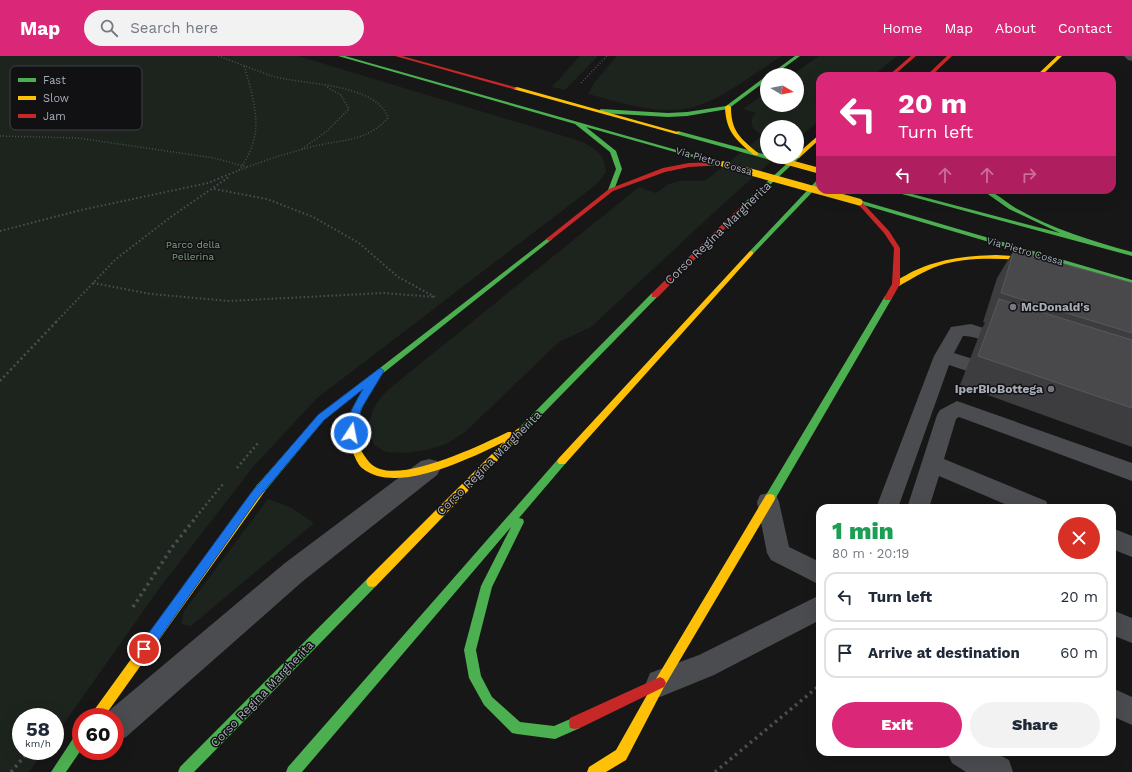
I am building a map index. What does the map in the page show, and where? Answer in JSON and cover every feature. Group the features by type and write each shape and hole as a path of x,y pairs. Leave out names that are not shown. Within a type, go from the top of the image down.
{"main road":[{"name":"Via Pietro Cossa","path":"340,56 816,190"},
{"name":"Via Pietro Cossa","path":"397,56 760,155"},
{"path":"782,68 798,56"},
{"path":"895,72 914,56"},
{"path":"932,72 950,56"},
{"path":"1046,56 1046,67"},
{"path":"1042,72 1060,56"},
{"path":"601,112 668,115 687,114 728,107 760,83"},
{"path":"728,107 726,119 729,130 756,154"},
{"path":"577,122 612,151 619,169 611,190"},
{"name":"Corso Regina Margherita","path":"804,151 816,140"},
{"path":"102,708 254,496 321,418 611,190 663,170 689,165 723,164"},
{"name":"Corso Regina Margherita","path":"185,772 738,211 789,164"},
{"name":"Via Pietro Cossa","path":"794,164 816,170"},
{"path":"293,772 533,493 777,224 816,184"},
{"name":"Via Pietro Cossa","path":"831,194 1052,260 1132,282"},
{"name":"Via Pietro Cossa","path":"905,194 1132,254"},
{"path":"989,194 1019,212 1098,245"},
{"path":"594,772 620,755 660,683 896,284 897,248 887,232 860,202"},
{"path":"896,284 940,264 971,259 1052,260"},
{"path":"380,371 363,395 352,422 352,442 360,460 374,471 383,474 417,473 520,431"},
{"path":"533,493 487,586 470,650 474,678 488,701 517,728 556,733 660,683"},
{"path":"58,772 72,752"}],"street":[{"path":"124,718 294,572 429,468"},
{"path":"970,756 997,772"},
{"path":"62,772 76,760"}],"lane":[{"path":"888,504 943,356 956,332 971,330 1022,347"},
{"path":"943,356 1011,379"},
{"path":"919,504 947,415 957,408 1132,472"},
{"path":"933,464 1028,504"},
{"path":"768,502 779,553 816,572"},
{"path":"1116,540 1132,547"},
{"path":"660,683 705,666 816,609"},
{"path":"1116,624 1132,631"},
{"path":"1116,704 1132,710"}],"path":[{"path":"0,231 81,210 208,184 247,167 298,151 356,139 378,129 388,118 384,108 375,101 359,94 321,84 274,76 218,56"},
{"path":"565,101 607,56"},
{"path":"237,172 251,154 256,142 257,131 254,106 244,65"},
{"path":"298,151 316,141 337,124 349,109 341,95 321,84"},
{"path":"0,136 78,138 214,158 247,167"},
{"path":"0,381 116,259 172,216 214,189 232,174"},
{"path":"93,283 151,294 229,301 383,293 435,297 398,277 359,243 313,217 267,199 214,189"},
{"path":"715,772 816,688"},
{"path":"11,772 21,760"}],"green space":[{"name":"Parco della Pellerina","path":"0,56 298,56 583,142 600,154 604,161 606,172 597,184 316,399 253,467 161,586 75,708 72,708 72,712 64,723 64,708 12,708 12,760 38,760 29,772 0,772"},
{"path":"580,56 598,56 565,90 552,87"},
{"path":"617,56 782,56 763,68 760,68 760,70 720,96 700,105 686,109 658,110 644,108 588,94 594,83"},
{"path":"819,56 897,56 878,72 816,72 816,123 804,133 804,120 760,120 760,133 755,130 752,125 753,116 756,113 743,109 760,97 760,112 804,112 804,68 802,68"},
{"path":"760,137 760,164 768,164 591,327 559,342 465,432 446,444 426,450 406,453 386,452 374,445 370,429 371,415 378,402 389,389 639,187 656,193 669,184 680,181 705,181"},
{"path":"268,499 292,508 314,523 191,626 181,624 184,611"}],"building":[{"path":"1014,250 1132,283 1132,333 1001,293"},
{"path":"999,299 1132,340 1132,408 978,356"}],"traffic: fast":[{"path":"340,56 723,164"},
{"path":"781,68 798,56"},
{"path":"601,111 668,115 687,114 728,107 760,83"},
{"path":"577,123 613,151 619,169 611,190"},
{"path":"678,133 760,155"},
{"path":"745,205 789,164"},
{"path":"751,253 816,184"},
{"path":"905,194 1132,254"},
{"path":"990,194 1011,208 1039,222 1098,245"},
{"path":"859,202 1132,282"},
{"path":"261,488 321,418 549,239"},
{"path":"521,431 655,295"},
{"path":"770,498 888,298"},
{"path":"293,772 562,461"},
{"path":"519,522 487,586 470,650 475,678 488,701 517,728 555,733 575,723"},
{"path":"185,772 372,582"},
{"path":"58,772 72,752"}],"traffic: slow":[{"path":"1042,72 1060,56"},
{"path":"515,88 678,133"},
{"path":"728,107 729,123 735,135 756,154"},
{"path":"804,151 816,140"},
{"path":"723,164 816,190"},
{"path":"794,164 816,170"},
{"path":"830,194 859,202"},
{"path":"562,461 751,253"},
{"path":"896,284 929,267 955,260 996,257 1052,260"},
{"path":"371,384 354,417 352,435 353,444 365,465 378,473 396,474 416,472 438,466 511,435"},
{"path":"372,582 521,431"},
{"path":"102,708 261,488"},
{"path":"594,772 621,755 660,683 770,498"}],"traffic: jam":[{"path":"397,56 515,88"},
{"path":"895,72 914,56"},
{"path":"932,72 950,56"},
{"path":"549,239 611,190 663,170 689,165 723,164"},
{"path":"859,202 887,232 897,248 896,284 888,298"},
{"path":"655,295 745,205"},
{"path":"575,723 660,683"}],"place":[{"name":"McDonald's","path":"1013,307"},
{"name":"IperBioBottega","path":"1051,389"}],"route":[{"path":"144,649 254,496 321,418 380,371 363,395 352,422 351,433"}]}
